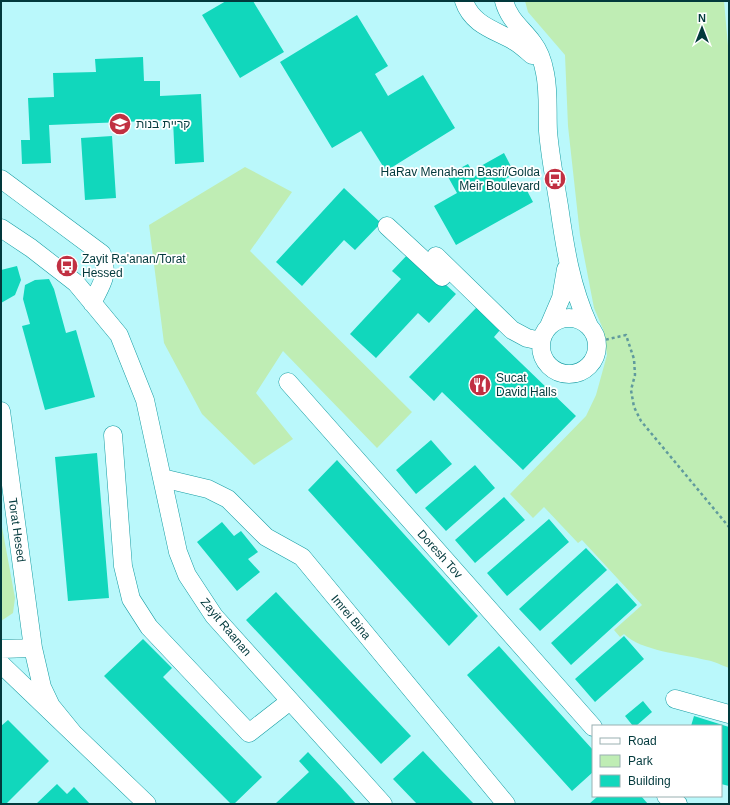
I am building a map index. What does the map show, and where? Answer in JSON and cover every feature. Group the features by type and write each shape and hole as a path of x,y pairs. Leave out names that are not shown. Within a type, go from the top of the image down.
{"street":[{"path":"464,1 472,16 487,28 523,47 534,56 545,71"},
{"path":"504,1 506,11 540,54 545,71 547,83 548,131 567,260 577,298 593,334 597,350 594,360 588,367 579,372 570,374 551,368 541,351 545,333 561,298 567,260"},
{"path":"1,179 102,254 107,268 105,278 92,303"},
{"path":"387,226 450,285 463,282"},
{"name":"Zayit Raanan","path":"1,228 31,248 76,283 119,335 139,381 148,412 178,552 186,575 214,616 383,804"},
{"path":"436,256 512,330 527,338 545,333 560,319 574,318 582,320 593,334"},
{"name":"Doresh Tov","path":"288,382 592,726"},
{"name":"Torat Hesed","path":"1,411 33,648 42,687 51,706 73,733"},
{"path":"113,434 123,566 131,599 149,627 249,733 290,701"},
{"name":"Imrei Bina","path":"162,478 208,489 228,499 266,537 302,558 506,804"},
{"path":"1,649 33,648"},
{"path":"1,664 147,804"},
{"path":"675,699 729,714"},
{"path":"668,797 678,804"}],"path":[{"path":"593,334 626,335 634,359 635,375 631,390 634,407 641,421 729,527"}],"green space":[{"path":"525,1 724,1 729,57 729,668 715,662 651,648 631,640 624,634 620,637 614,630 642,605 582,540 578,543 544,507 533,518 510,494 586,416 596,395 607,355 603,329 594,308 580,235 568,126 565,55 528,12"},
{"path":"245,167 292,192 250,251 412,412 377,448 283,351 256,393 293,439 254,465 202,414 164,343 149,225"},
{"path":"2,527 15,598 13,613 1,621"}],"building":[{"path":"226,1 253,1 284,52 240,78 202,15"},
{"path":"357,15 388,66 375,74 388,96 423,75 455,128 386,171 361,131 332,148 280,62"},
{"path":"143,57 144,81 160,81 160,96 201,94 204,162 175,164 173,120 49,125 51,163 22,164 21,140 30,140 28,98 54,97 53,73 96,72 95,59"},
{"path":"112,136 116,198 85,200 81,138"},
{"path":"504,153 515,174 505,179 510,188 522,181 533,202 456,245 434,206 457,193 447,175 468,164 475,176 482,172 479,167"},
{"path":"344,188 381,223 355,250 344,240 302,286 276,262"},
{"path":"410,252 456,294 429,323 418,313 376,358 350,334 401,279 392,271"},
{"path":"17,266 21,280 15,295 1,303 1,270"},
{"path":"49,279 54,289 66,333 76,330 95,397 45,410 22,326 30,324 23,299 25,285 35,280"},
{"name":"Sucat David Halls","path":"477,307 500,330 494,337 576,416 523,470 442,392 434,401 409,377"},
{"path":"431,440 452,464 416,494 396,470"},
{"path":"97,453 109,598 68,601 55,457"},
{"path":"337,460 478,616 449,646 308,490"},
{"path":"475,465 495,488 446,531 425,508"},
{"path":"504,497 525,520 475,563 455,540"},
{"path":"549,519 569,542 507,596 487,573"},
{"path":"222,522 234,536 241,531 258,552 248,559 260,572 237,591 197,542"},
{"path":"586,548 607,570 540,631 519,609"},
{"path":"617,583 637,605 571,665 551,643"},
{"path":"276,592 411,736 381,764 246,620"},
{"path":"624,636 644,659 595,702 575,679"},
{"path":"143,639 172,668 163,677 262,777 234,804 231,804 104,676"},
{"path":"499,646 592,749 592,773 572,791 467,675"},
{"path":"643,701 652,712 637,725 632,725 625,716"},
{"path":"694,716 729,727 729,786 722,784 722,725 691,725"},
{"path":"8,720 49,761 6,804 1,804 1,726"},
{"path":"423,751 474,804 417,804 393,779"},
{"path":"308,752 356,804 275,804 309,772 299,761"},
{"path":"57,784 67,794 74,787 90,804 36,804"},
{"path":"597,797 642,797 648,804 589,804"}],"place":[{"name":"קריית בנות","path":"120,124"},
{"name":"HaRav Menahem Basri/Golda Meir Boulevard","path":"555,179"},
{"name":"Zayit Ra'anan/Torat Hessed","path":"67,266"},
{"name":"Sucat David Halls","path":"480,385"}]}
